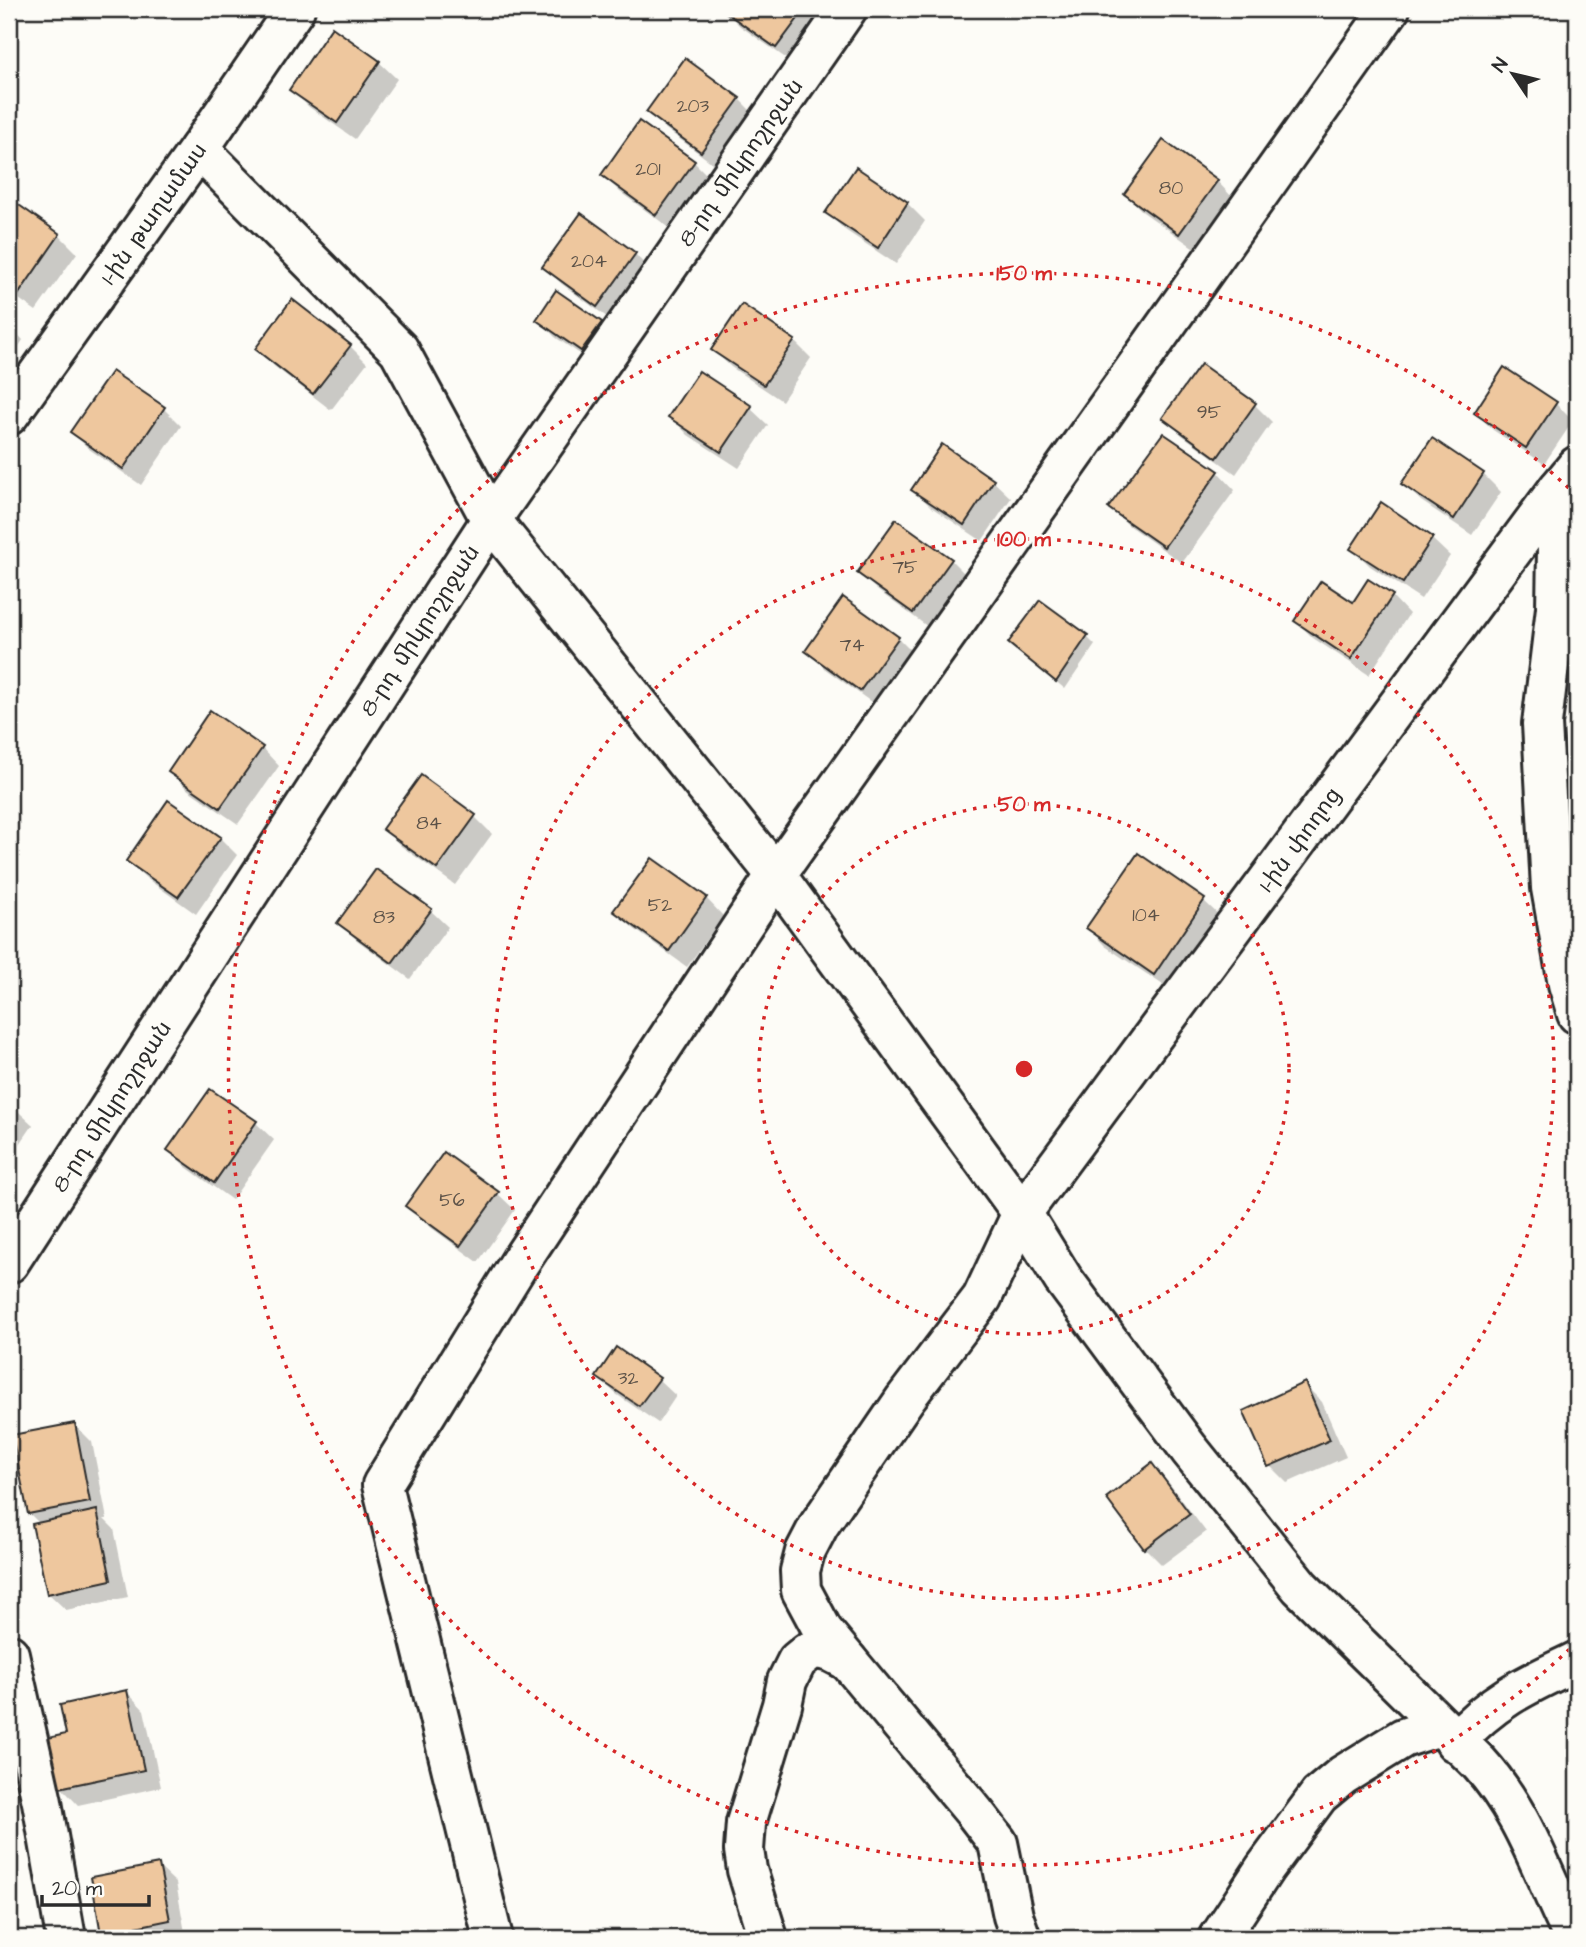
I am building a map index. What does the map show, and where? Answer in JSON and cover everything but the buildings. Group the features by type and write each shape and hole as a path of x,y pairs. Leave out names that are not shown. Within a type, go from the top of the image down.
{"street":[{"name":"1-ին թաղամաս","path":"9,415 199,149 295,9"},
{"name":"8-րդ միկրոշրջան","path":"9,1263 491,520 847,9"},
{"path":"493,1938 382,1485 520,1262 776,875 1390,9"},
{"path":"199,149 399,350 491,520 776,875 1022,1213 1063,1279 1101,1332 1189,1449 1300,1587 1479,1763 1505,1795 1522,1825 1574,1938"},
{"path":"1568,477 1542,724 1551,888 1568,984 1577,1014"},
{"name":"1-ին փողոց","path":"768,1938 747,1870 744,1850 746,1823 782,1705 801,1590 801,1563 819,1525 905,1399 982,1298 1022,1213 1568,477"},
{"path":"801,1590 823,1631 998,1843 1013,1916 1021,1938"},
{"path":"787,1681 797,1661 808,1652 831,1652 848,1661"},
{"path":"9,1654 42,1802 65,1938"},
{"path":"1219,1938 1265,1868 1320,1795 1343,1775 1404,1738 1447,1734 1472,1723 1522,1687 1577,1661"}]}
